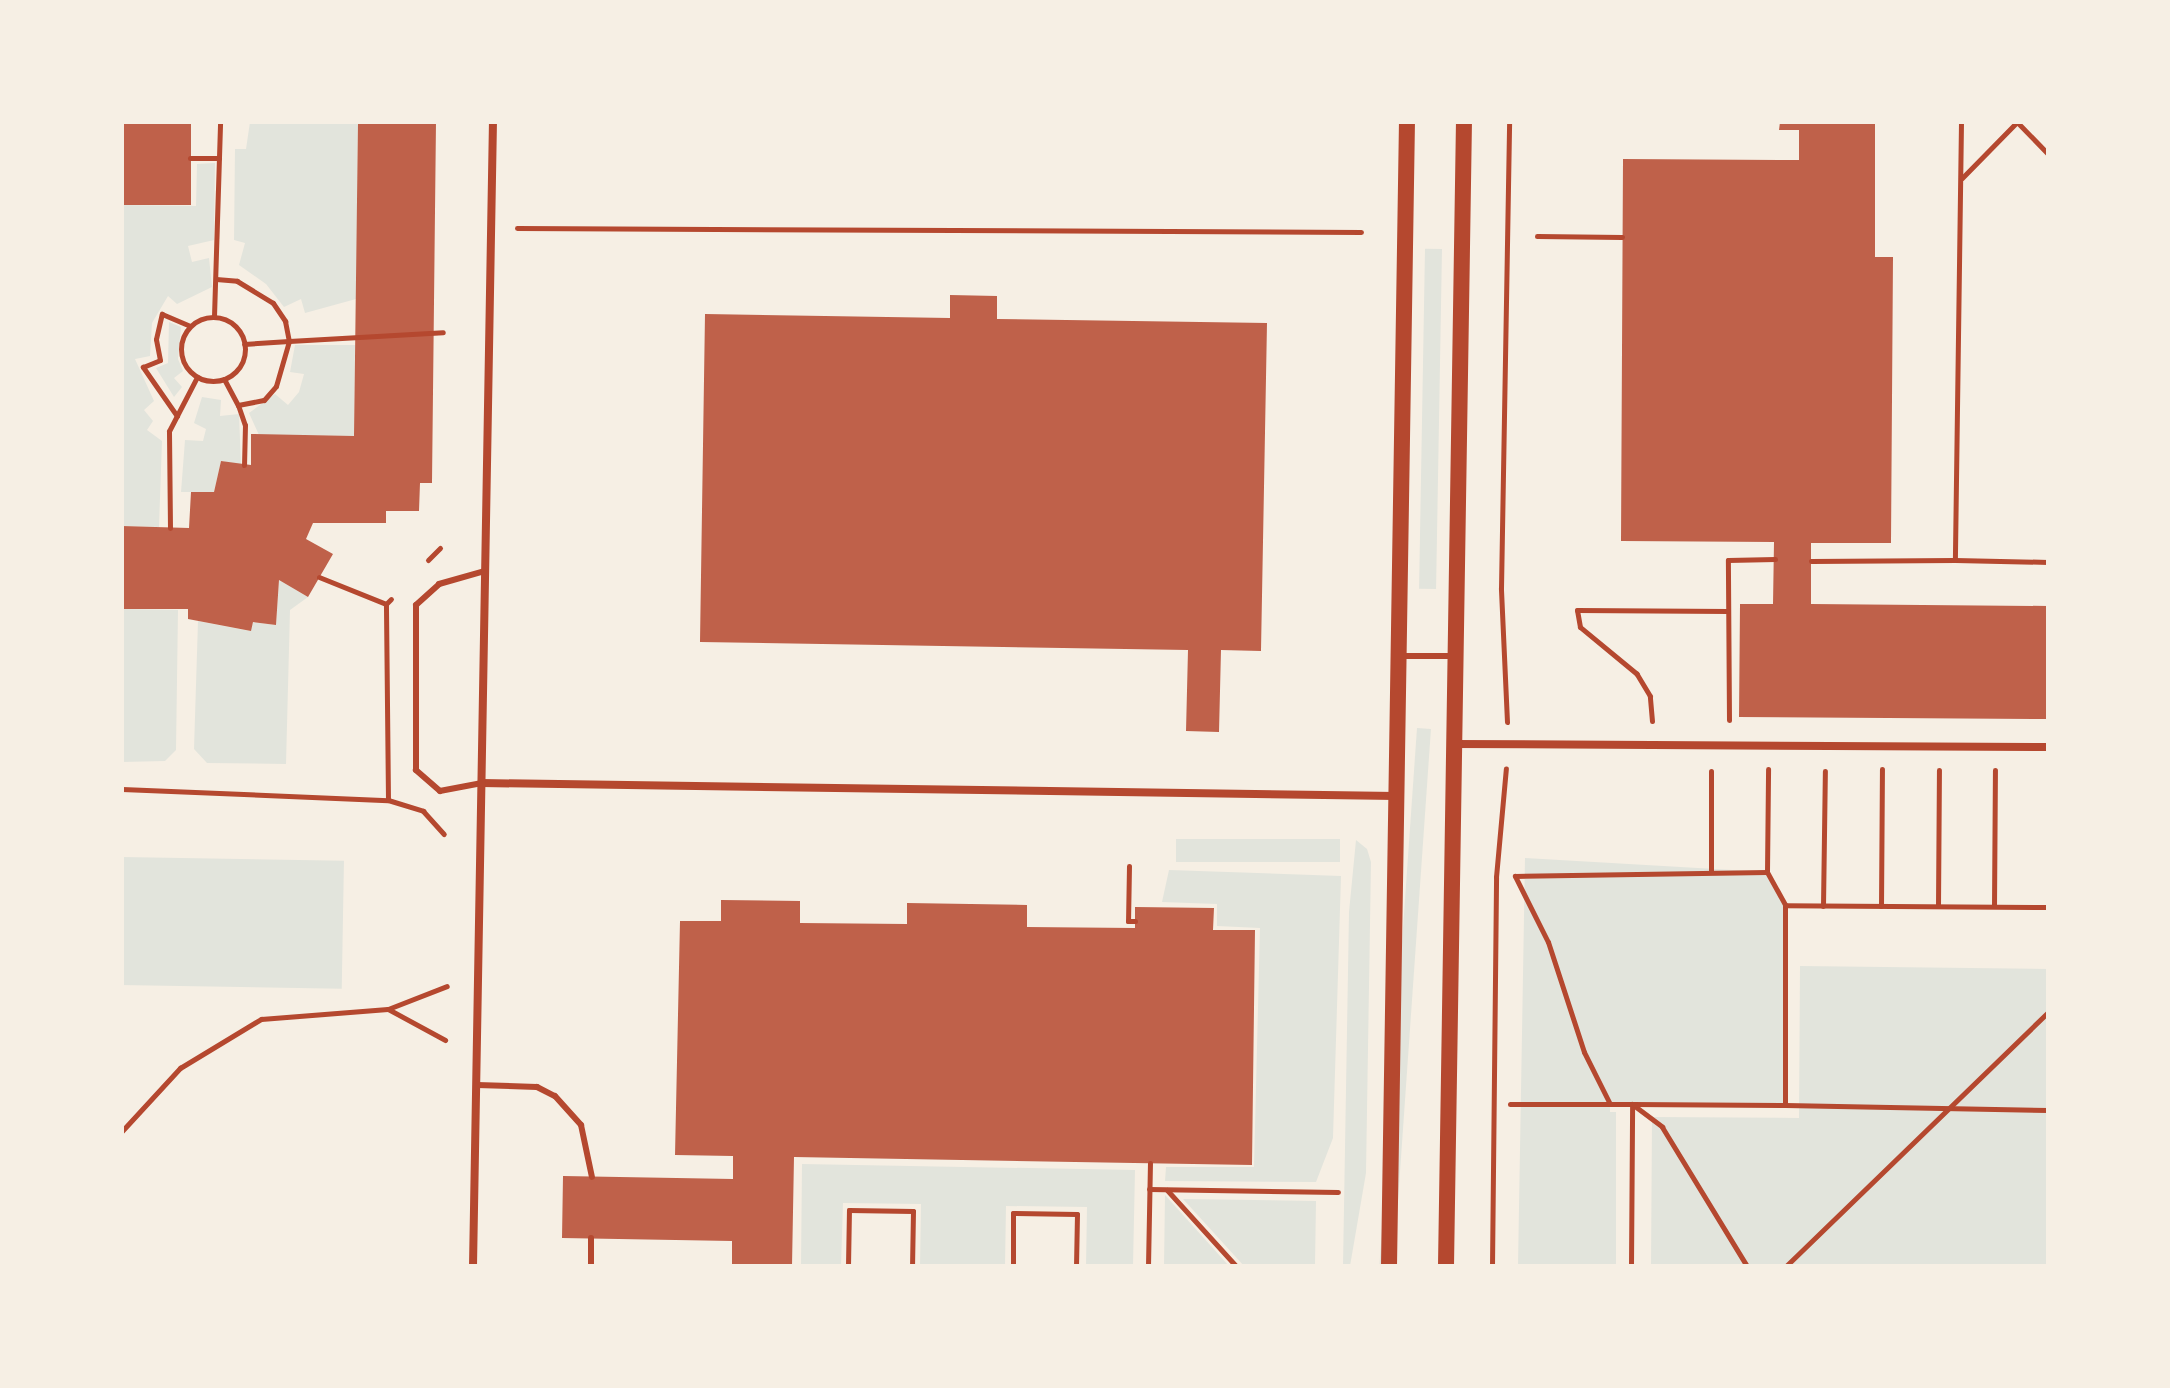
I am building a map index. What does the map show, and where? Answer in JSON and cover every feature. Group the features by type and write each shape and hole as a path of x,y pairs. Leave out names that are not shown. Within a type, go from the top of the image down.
{"main road":[{"path":"1389,1266 1407,122"},
{"path":"1446,1266 1464,122"}],"street":[{"path":"473,1266 493,122"},
{"path":"1452,744 2048,747"},
{"path":"482,783 1396,796"}],"lane":[{"path":"482,783 440,791 416,770 416,605 439,584 485,571"},
{"path":"1399,656 1454,656"},
{"path":"477,1085 537,1087 555,1096 581,1125 592,1177"},
{"path":"591,1238 591,1266"}],"path":[{"path":"214,316 220,122"},
{"path":"1507,729 1501,588 1509,122"},
{"path":"1955,560 1961,122"},
{"path":"1961,179 2017,122 2048,154"},
{"path":"190,158 219,158"},
{"path":"492,228 1361,232"},
{"path":"1537,236 1622,237"},
{"path":"216,279 237,281 273,303 285,321 289,341 276,386 264,400 238,405"},
{"path":"177,416 143,367 160,360 156,339 162,314 190,326 214,316 232,322 244,344 237,371 224,379 197,377"},
{"path":"190,326 180,352 197,377"},
{"path":"244,344 443,332"},
{"path":"170,528 169,431 197,377"},
{"path":"224,379 245,425 244,465"},
{"path":"1714,726 1729,727 1728,560 1775,559"},
{"path":"1811,561 2048,562"},
{"path":"319,577 386,604"},
{"path":"1652,726 1650,696 1637,674 1580,627 1577,610 1728,611"},
{"path":"1636,726 1667,726"},
{"path":"1492,1266 1496,877 1506,756"},
{"path":"1710,758 1711,872"},
{"path":"1768,758 1767,872 1785,905 1785,1105"},
{"path":"1823,906 1826,759"},
{"path":"1881,906 1882,760"},
{"path":"1938,906 1939,761"},
{"path":"1994,906 1995,761"},
{"path":"122,789 388,800 423,811 444,834"},
{"path":"1129,866 1128,921 1135,921"},
{"path":"1610,1104 1584,1052 1548,942 1515,876 1767,872"},
{"path":"1785,905 2048,907"},
{"path":"122,1131 180,1068 261,1019 388,1009 447,986"},
{"path":"388,1009 445,1040"},
{"path":"1786,1266 2048,1012"},
{"path":"1510,1104 2048,1110"},
{"path":"1631,1266 1632,1104"},
{"path":"1632,1104 1662,1127 1747,1266"},
{"path":"1148,1266 1150,1163"},
{"path":"1149,1189 1338,1192"},
{"path":"1166,1189 1236,1266"},
{"path":"848,1266 849,1210 913,1211 912,1266"},
{"path":"1013,1266 1013,1213 1077,1214 1076,1266"}],"shaded area":[{"path":"250,122 358,122 356,299 305,313 301,299 284,307 266,284 239,265 245,243 234,240 235,149 246,149"},
{"path":"215,163 214,240 188,246 192,262 209,258 212,287 177,304 168,296 152,323 150,356 135,359 154,401 144,410 153,421 147,430 162,441 159,527 122,526 122,205 196,206 197,164"},
{"path":"1425,249 1442,249 1436,589 1419,589"},
{"path":"169,322 181,327 178,359 183,371 174,378 182,387 174,397 156,368 168,363"},
{"path":"295,345 355,345 354,436 259,435 249,413 275,394 288,405 299,392 304,374 290,372"},
{"path":"202,397 221,400 220,416 239,414 241,465 221,461 214,492 181,492 185,440 203,441 206,429 194,423"},
{"path":"279,580 308,597 290,610 286,764 207,763 194,749 198,621 250,631 253,622 276,625"},
{"path":"122,609 178,610 176,750 165,761 122,762"},
{"path":"1417,728 1431,729 1393,1266 1379,1265"},
{"path":"1176,839 1340,839 1340,862 1176,862"},
{"path":"1356,840 1367,849 1371,862 1366,1173 1350,1266 1343,1266 1349,912"},
{"path":"122,857 344,861 342,989 122,985"},
{"path":"1525,858 1767,872 1785,905 1785,1105 1610,1104 1610,1112 1616,1112 1616,1266 1518,1266"},
{"path":"1169,870 1341,876 1333,1138 1316,1182 1165,1181 1166,1167 1254,1167 1260,928 1217,926 1217,904 1162,902"},
{"path":"1800,966 2048,969 2048,1266 1651,1266 1652,1117 1799,1118"},
{"path":"802,1164 1135,1170 1133,1266 1086,1266 1087,1207 1006,1206 1005,1266 920,1266 921,1204 843,1203 841,1266 801,1266"},
{"path":"1165,1195 1229,1266 1164,1266"},
{"path":"1183,1199 1316,1201 1315,1266 1244,1266"}],"building":[{"path":"122,122 191,122 191,205 122,205"},
{"path":"358,122 436,122 432,483 420,483 419,511 386,511 386,523 313,523 306,539 333,554 308,597 279,580 276,625 253,622 251,631 188,619 188,609 122,609 122,526 189,528 191,492 214,492 221,461 251,465 251,434 354,436"},
{"path":"1780,122 1875,122 1875,257 1893,257 1891,543 1811,543 1811,604 2048,606 2048,719 1739,717 1740,604 1773,604 1774,542 1621,541 1623,159 1799,160 1799,130 1779,130"},
{"path":"950,295 997,296 997,319 1267,323 1261,651 1221,650 1219,732 1186,731 1188,650 700,642 705,314 950,318"},
{"path":"721,900 800,901 800,923 907,924 907,903 1027,905 1027,927 1135,928 1135,907 1214,908 1213,930 1255,930 1252,1165 794,1157 792,1266 732,1266 732,1241 562,1238 563,1176 733,1179 733,1156 675,1155 680,921 721,921"}]}
